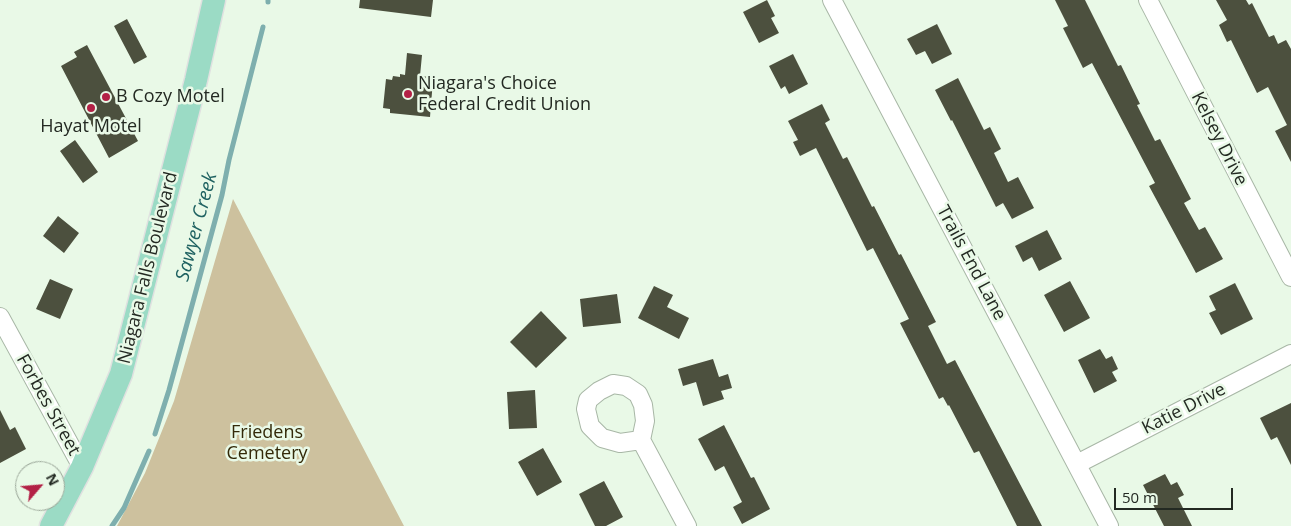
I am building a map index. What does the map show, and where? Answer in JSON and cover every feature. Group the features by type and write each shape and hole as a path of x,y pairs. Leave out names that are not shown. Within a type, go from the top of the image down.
{"main road":[{"name":"Niagara Falls Boulevard","path":"50,526 82,467 120,374 196,80 214,0"}],"street":[{"name":"Trails End Lane","path":"832,0 1109,526"},
{"name":"Kelsey Drive","path":"1148,0 1291,277"},
{"name":"Forbes Street","path":"0,317 82,467"},
{"name":"Katie Drive","path":"1077,464 1291,354"},
{"path":"641,440 686,526"}],"green space":[{"name":"Friedens Cemetery","path":"233,199 404,526 117,526 145,473 174,401"}],"building":[{"path":"360,0 433,0 431,17 359,8"},
{"path":"767,0 775,16 771,18 779,33 759,43 743,12"},
{"path":"1055,0 1085,0 1118,66 1121,65 1140,104 1137,105 1155,141 1160,139 1191,199 1184,203 1199,230 1205,227 1223,259 1196,273 1149,186 1155,183 1092,63 1083,68 1063,28 1068,26"},
{"path":"1216,0 1246,0 1249,5 1252,3 1269,37 1274,35 1278,44 1286,40 1291,49 1291,162 1275,131 1287,125 1268,87 1257,93 1231,40 1227,42 1219,25 1227,20"},
{"path":"127,19 147,57 134,64 114,26"},
{"path":"937,24 952,54 932,64 925,51 916,55 907,39"},
{"path":"87,45 138,141 109,158 61,66 77,57 74,52"},
{"name":"Niagara's Choice Federal Credit Union","path":"407,53 422,55 420,76 432,77 430,117 390,113 390,109 383,108 386,79 392,80 393,76 400,77 400,74 405,75"},
{"path":"793,54 808,84 789,94 785,86 781,89 769,66"},
{"path":"958,78 984,130 990,127 1001,149 994,153 1008,182 1018,177 1034,208 1012,219 1003,203 996,207 935,90"},
{"path":"822,104 830,120 825,123 843,159 847,157 872,207 874,206 899,255 901,254 936,322 928,326 947,364 955,360 1042,526 1017,526 979,451 974,453 949,405 943,397 939,399 900,323 909,319 873,248 867,251 816,148 800,156 793,142 798,140 788,121"},
{"path":"75,140 98,172 83,183 60,151"},
{"path":"58,216 79,233 64,253 43,236"},
{"path":"1047,230 1062,259 1039,271 1032,257 1023,262 1015,246"},
{"path":"50,279 73,289 60,319 36,309"},
{"path":"1070,281 1090,318 1064,332 1044,295"},
{"path":"1235,283 1253,319 1221,335 1209,313 1216,310 1209,296"},
{"path":"654,286 673,295 667,307 689,318 679,339 638,318"},
{"path":"617,294 621,323 583,327 580,299"},
{"path":"541,311 567,338 536,368 510,342"},
{"path":"1100,349 1106,359 1112,356 1118,369 1112,372 1117,381 1094,393 1078,360"},
{"path":"713,359 719,377 728,374 732,388 721,391 724,399 703,406 696,382 683,386 678,369"},
{"path":"535,390 537,428 509,429 507,392"},
{"path":"1291,403 1291,465 1277,437 1271,440 1260,418"},
{"path":"0,410 10,430 15,427 26,449 0,463"},
{"path":"724,425 751,478 754,477 770,509 742,524 733,507 742,502 724,466 715,471 698,439"},
{"path":"543,448 562,482 537,496 518,462"},
{"path":"1165,474 1171,485 1177,482 1184,495 1178,498 1192,526 1164,526 1143,485"},
{"path":"604,481 623,517 606,526 595,526 579,494"}],"waterway":[{"name":"Sawyer Creek","path":"155,434 169,390 222,195 263,27"},
{"name":"Sawyer Creek","path":"112,526 124,508 149,451"}],"place":[{"name":"Niagara's Choice Federal Credit Union","path":"408,94"},
{"name":"B Cozy Motel","path":"106,97"},
{"name":"Hayat Motel","path":"91,108"}]}
